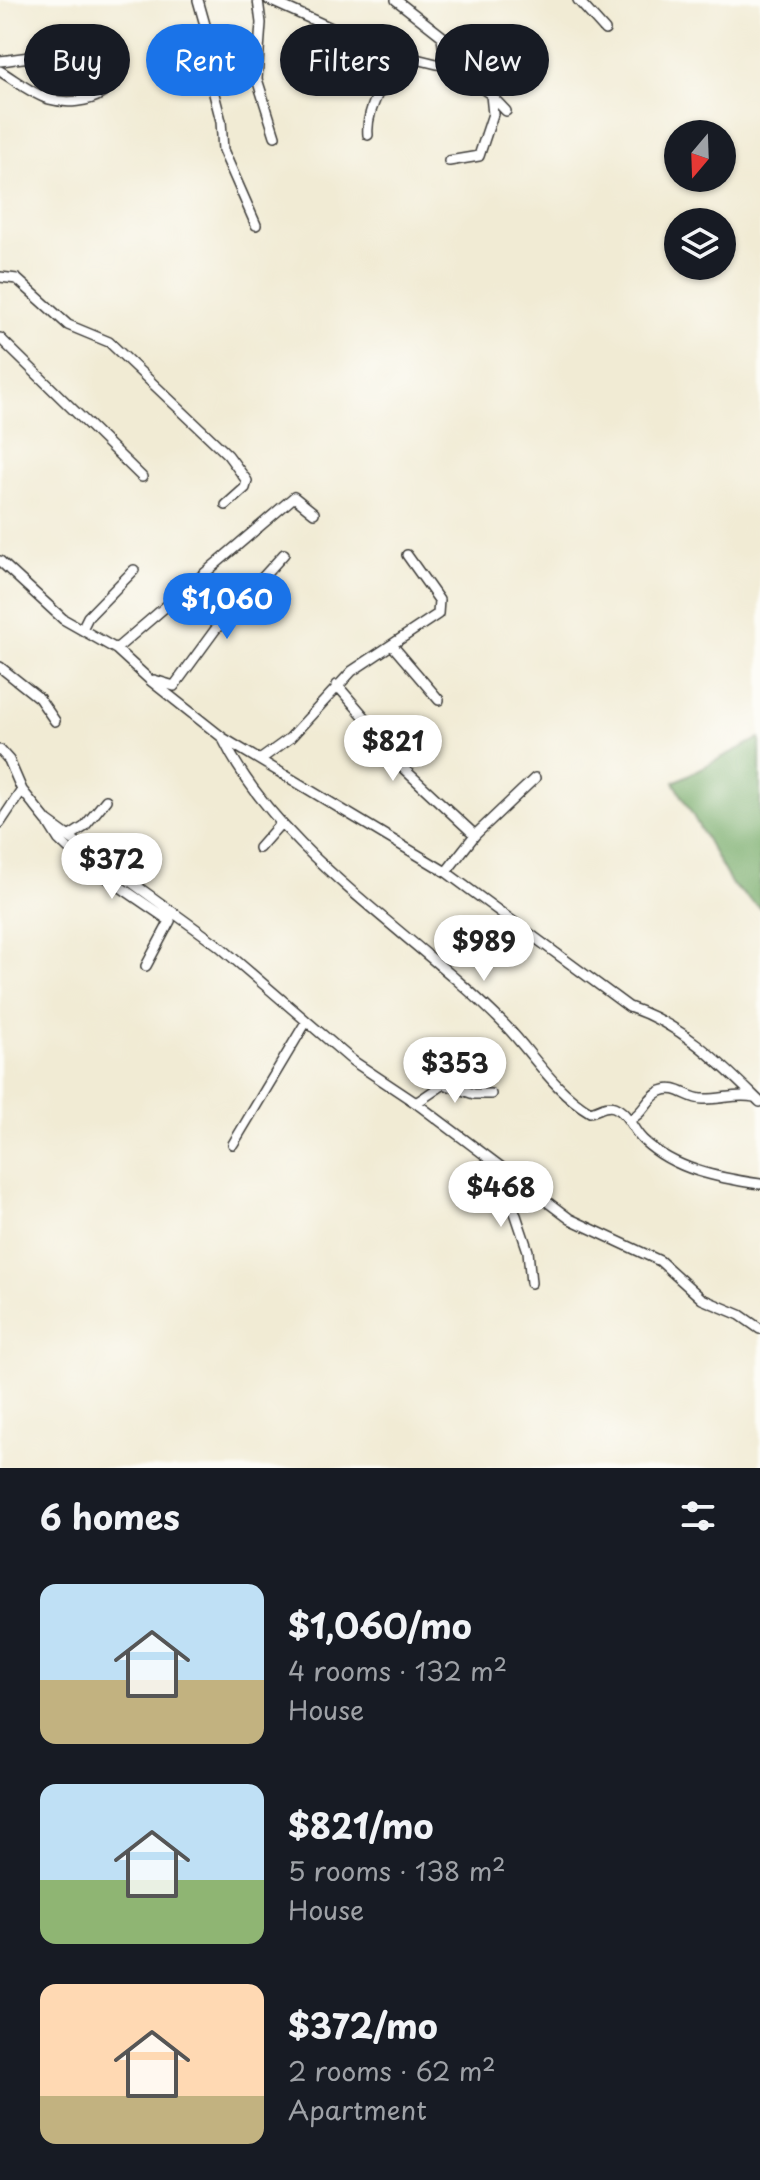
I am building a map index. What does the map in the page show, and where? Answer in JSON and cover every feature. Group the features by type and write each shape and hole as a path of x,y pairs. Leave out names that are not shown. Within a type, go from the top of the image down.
{"street":[{"path":"258,0 261,23 257,79 275,136"},
{"path":"269,0 322,24"},
{"path":"396,0 435,31"},
{"path":"578,0 605,30"},
{"path":"200,2 209,39 212,86 221,121 223,150 256,225"},
{"path":"0,61 36,57 65,49 103,49 111,63 113,83 110,89 91,99 64,102 42,96 0,71"},
{"path":"368,135 366,120 377,96"},
{"path":"449,161 479,156 493,114 491,96"},
{"path":"492,96 506,111"},
{"path":"0,277 17,279 68,325 109,342 190,417 237,465 247,481 245,488 226,505"},
{"path":"0,338 142,477"},
{"path":"116,649 294,497 314,513"},
{"path":"151,681 174,686 215,630 284,554"},
{"path":"261,759 290,738 337,685 392,645 432,621 440,610 439,600 407,555"},
{"path":"0,561 63,619 83,627 116,649 223,738 446,872 629,1007 660,1018 699,1044 758,1100"},
{"path":"83,627 88,617 134,570"},
{"path":"392,645 439,700"},
{"path":"0,667 39,698 55,721"},
{"path":"337,685 375,729 390,756 475,835"},
{"path":"223,738 246,782 281,823 507,1027 571,1101 590,1112 608,1105 617,1108 641,1139 700,1172 734,1182 760,1184"},
{"path":"0,750 9,760 22,790 59,840 78,858 170,921 146,966"},
{"path":"446,872 475,835 535,778"},
{"path":"0,823 22,790"},
{"path":"70,836 84,827 106,800"},
{"path":"47,821 218,945 353,1061 416,1103 570,1219 660,1261 702,1299 740,1315 760,1329"},
{"path":"259,848 281,823"},
{"path":"141,900 156,902"},
{"path":"233,1144 306,1022"},
{"path":"416,1103 444,1084 474,1094 491,1094"},
{"path":"629,1120 638,1116 655,1094 664,1089 674,1088 703,1099 726,1096 758,1100"},
{"path":"500,1167 528,1251 531,1283"}],"green space":[{"path":"760,738 760,908 732,885 674,782"}]}
